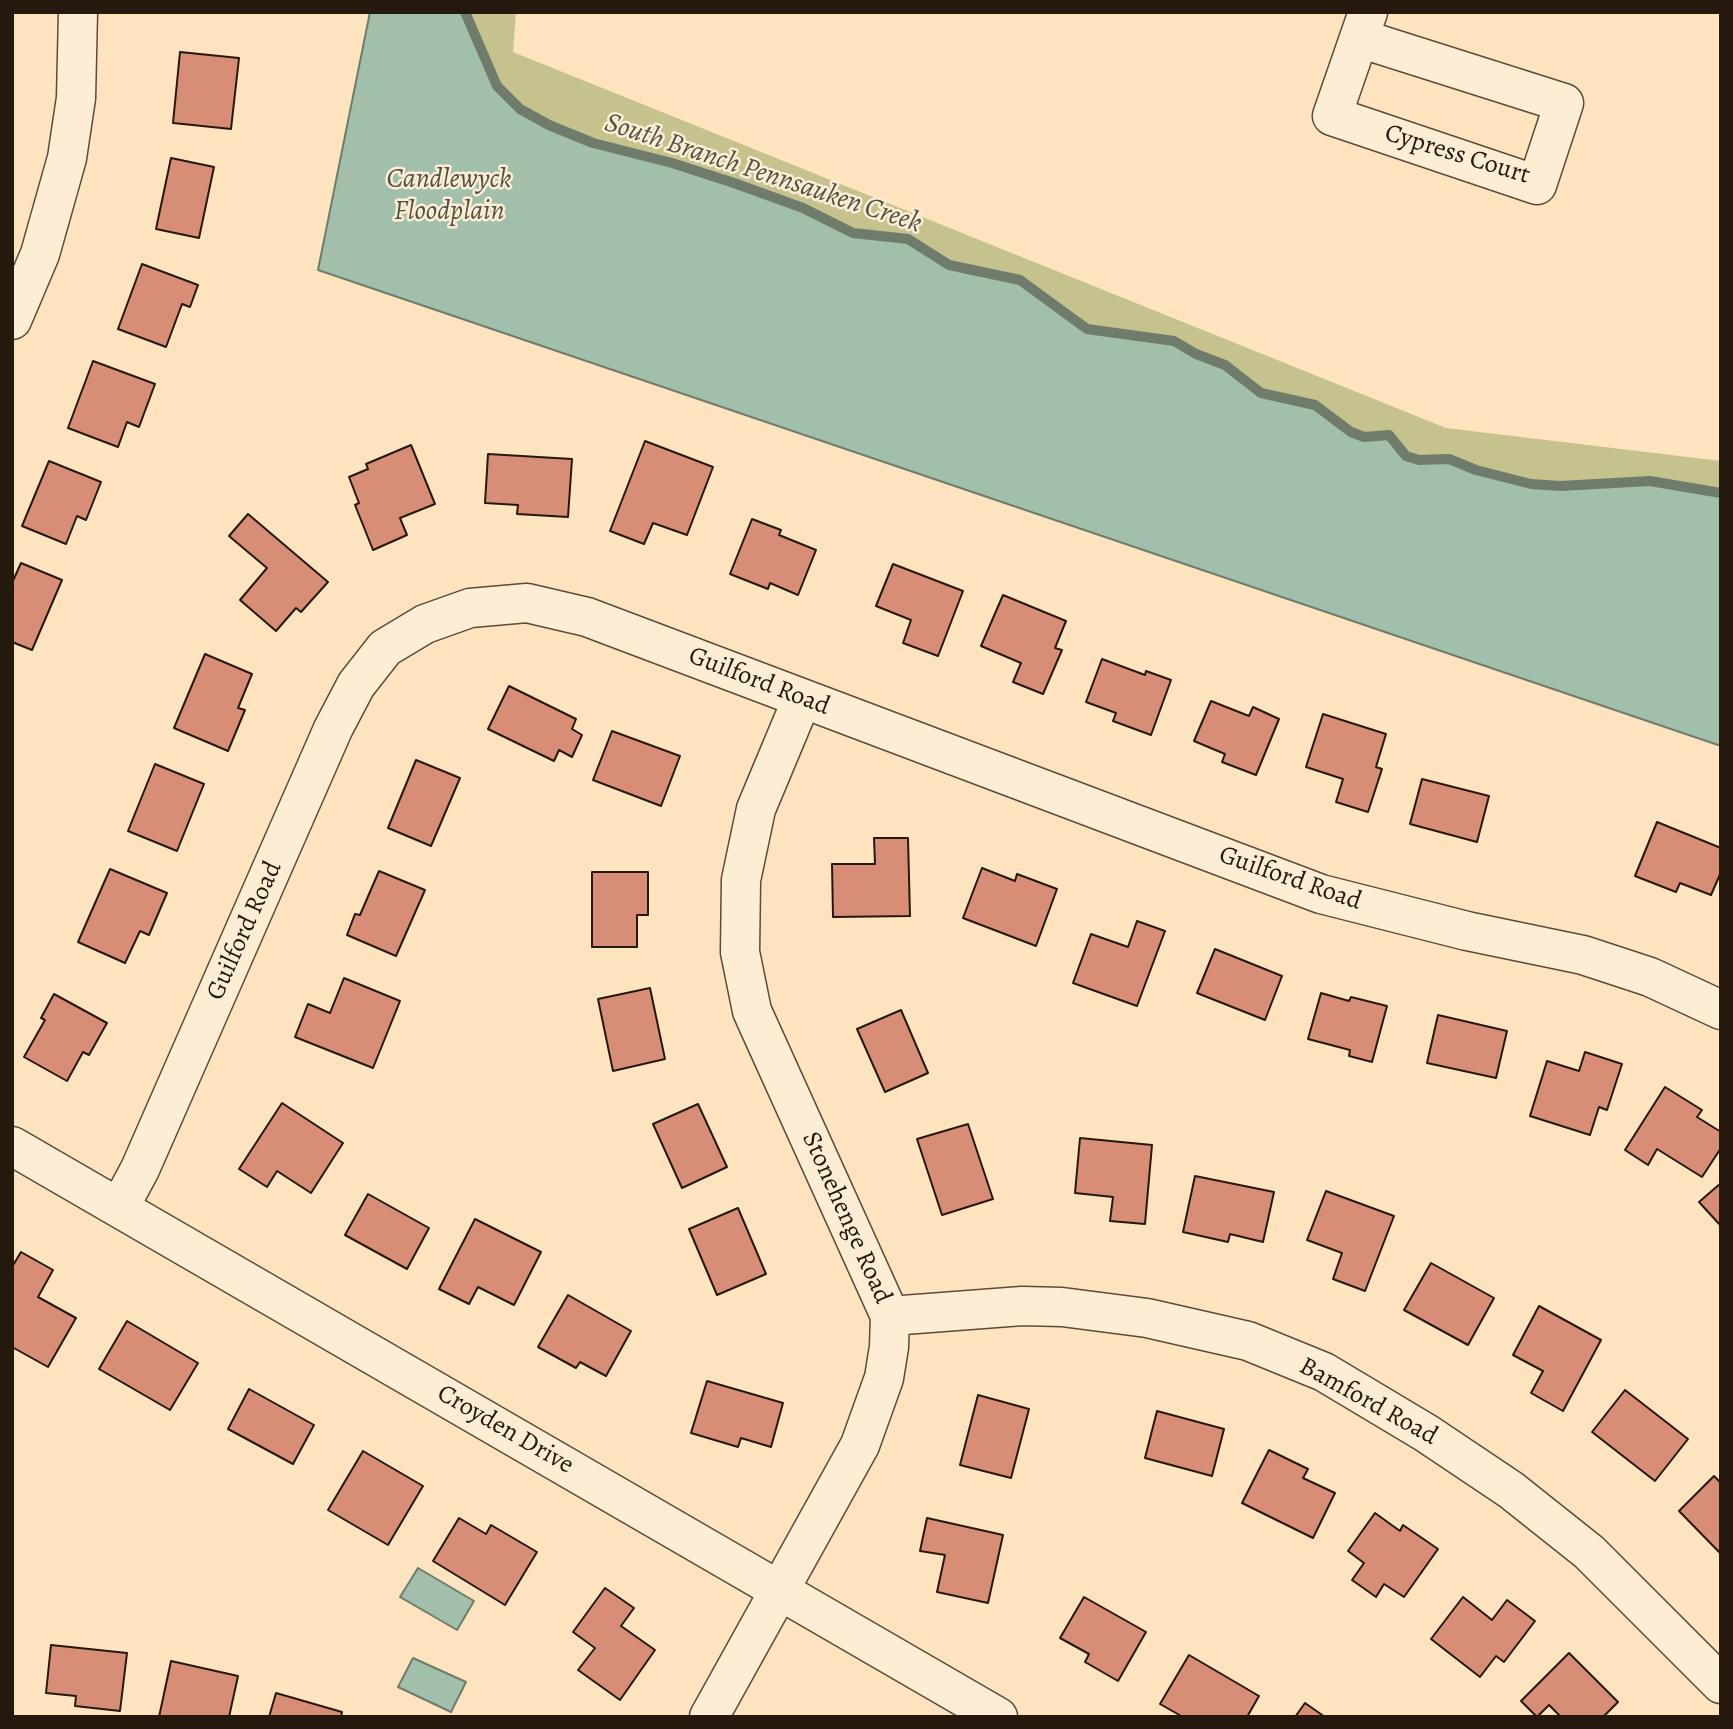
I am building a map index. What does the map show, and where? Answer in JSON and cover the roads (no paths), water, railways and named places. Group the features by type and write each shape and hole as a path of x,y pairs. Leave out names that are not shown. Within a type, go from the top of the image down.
{"street":[{"path":"12,320 40,254 68,158 76,98 78,12"},
{"name":"Cypress Court","path":"1364,25 1564,103 1537,185 1332,116 1364,25"},
{"name":"Guilford Road","path":"119,1208 140,1169 333,729 356,685 385,648 425,624 470,608 527,603 587,617 1321,894 1467,931 1583,955 1650,977 1721,1010"},
{"name":"Stonehenge Road","path":"709,1717 860,1445 884,1378 890,1316 752,1011 740,953 741,880 756,809 802,699"},
{"name":"Croyden Drive","path":"12,1146 998,1717"},
{"name":"Bamford Road","path":"890,1316 1022,1306 1062,1307 1147,1318 1248,1341 1324,1372 1426,1433 1511,1490 1589,1552 1721,1684"}],"water":[{"name":"Candlewyck Floodplain","path":"370,12 465,12 497,86 520,109 549,125 593,143 672,163 734,183 803,208 853,233 908,239 949,265 1020,280 1087,329 1174,341 1196,354 1225,365 1261,393 1315,405 1351,432 1364,437 1389,435 1406,456 1419,460 1449,459 1476,470 1531,484 1560,486 1650,481 1721,493 1721,746 318,270"},
{"path":"418,1568 474,1601 457,1630 400,1597"},
{"path":"413,1658 466,1682 451,1712 398,1687"}],"waterway":[{"name":"South Branch Pennsauken Creek","path":"465,12 497,86 520,109 549,125 593,143 672,163 734,183 803,208 853,233 908,239 949,265 1020,280 1087,329 1174,341 1196,354 1225,365 1261,393 1315,405 1351,432 1364,437 1389,435 1406,456 1419,460 1449,459 1476,470 1531,484 1560,486 1650,481 1721,493"}]}
